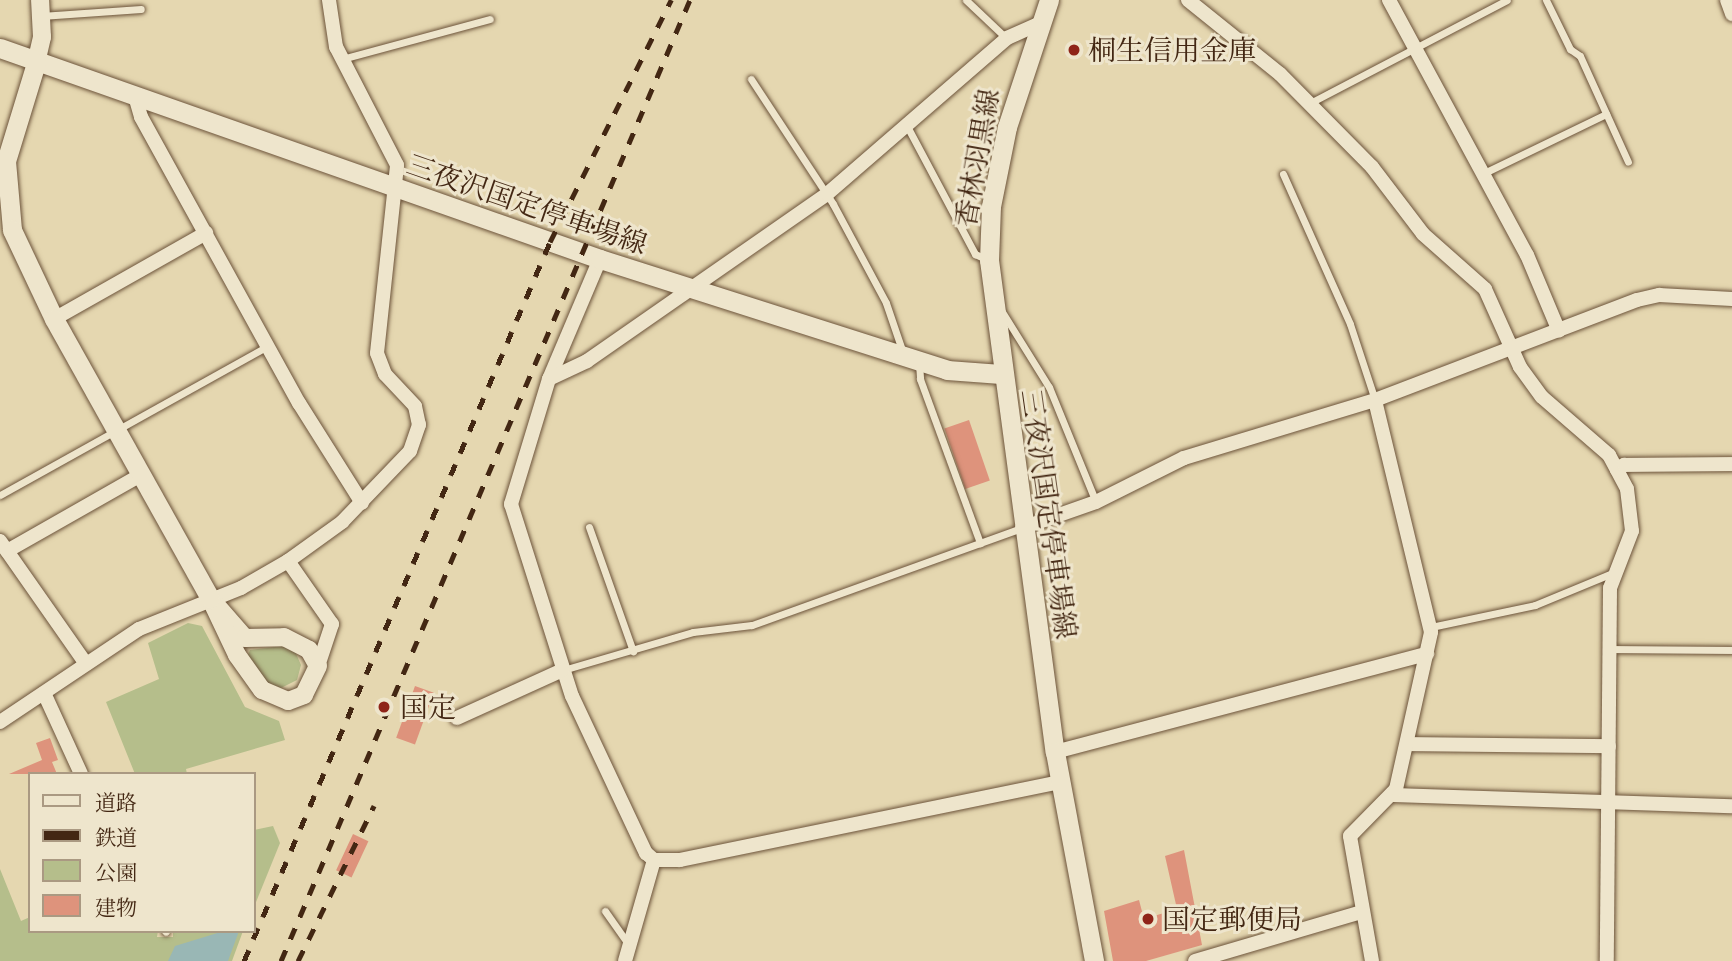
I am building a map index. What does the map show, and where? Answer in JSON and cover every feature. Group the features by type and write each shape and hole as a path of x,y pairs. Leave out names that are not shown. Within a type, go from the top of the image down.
{"main road":[{"name":"香林羽黒線","path":"1001,374 989,260 995,180 1038,24 1049,0"},
{"name":"三夜沢国定停車場線","path":"0,48 397,189 692,289 960,373 1001,374 1055,752 1094,961"},
{"path":"36,63 10,140 5,191 12,230 54,319 210,598"}],"street":[{"path":"0,722 139,629 210,598 241,588 288,561 362,503 410,451 419,425 415,406 385,374 377,353 397,189 391,150 341,59 329,0"},
{"path":"1188,0 1310,103 1373,167 1423,234 1485,289 1510,350 1542,397 1609,454 1617,470 1633,515 1620,570 1609,589 1607,961"},
{"path":"1389,0 1527,255 1559,331"},
{"path":"1727,0 1732,14"},
{"path":"36,63 40,8"},
{"path":"549,379 577,368 827,194 908,128 1007,38 1038,24"},
{"path":"135,96 141,117 268,346 362,503"},
{"path":"54,319 206,233"},
{"path":"600,259 549,379 512,503 563,670 631,828 654,860"},
{"path":"1022,528 1096,502 1184,458 1375,400 1650,296 1732,299"},
{"path":"1372,961 1350,836 1393,795 1408,744 1431,627 1375,400"},
{"path":"1617,470 1624,465 1732,464"},
{"path":"86,664 3,546 141,475"},
{"path":"210,598 237,654 272,697 301,698 317,666 332,624 288,561"},
{"path":"210,598 245,638 293,640 309,650 317,666"},
{"path":"1055,752 1427,654"},
{"path":"457,719 563,670"},
{"path":"44,693 80,772"},
{"path":"1408,744 1609,746"},
{"path":"654,860 680,860 1061,782"},
{"path":"1393,795 1732,806"},
{"path":"625,961 654,860"},
{"path":"1195,961 1362,912"}],"lane":[{"path":"966,0 1007,38"},
{"path":"1310,103 1507,0"},
{"path":"1546,0 1628,162"},
{"path":"40,8 141,9"},
{"path":"341,59 490,19"},
{"path":"751,79 827,194 886,303 920,379 980,543"},
{"path":"1482,174 1606,114"},
{"path":"908,128 975,254 989,260"},
{"path":"1283,174 1350,324 1375,400"},
{"path":"992,304 1003,311 1049,387 1096,502"},
{"path":"0,495 268,346"},
{"path":"589,527 632,651"},
{"path":"563,670 693,632 752,625 1022,528"},
{"path":"1431,627 1535,605 1620,570"},
{"path":"1609,649 1732,650"},
{"path":"605,911 629,945"}],"green space":[{"path":"188,623 202,626 245,707 279,721 285,740 186,769 187,772 134,772 106,702 159,679 148,643"},
{"path":"282,646 294,649 301,665 297,680 281,688 267,683 247,657 250,650"},
{"path":"273,826 280,843 256,902 256,830"},
{"path":"0,869 21,921 28,918 28,933 158,933 157,937 173,937 173,933 242,933 232,961 0,961"}],"water":[{"path":"217,933 238,933 228,961 168,961 175,946"}],"building":[{"path":"969,420 990,481 965,489 944,428"},
{"path":"415,686 434,693 415,745 396,738"},
{"path":"50,738 58,760 52,762 56,772 9,774 42,760 36,743"},
{"path":"353,834 368,841 352,877 336,870"},
{"path":"1184,850 1202,945 1146,961 1113,961 1104,911 1139,900 1144,919 1177,909 1165,856"}],"railway":[{"path":"256,933 550,242 671,0"},
{"path":"281,961 690,0"},
{"path":"298,961 374,806"},
{"path":"244,961 256,933"}],"place":[{"name":"桐生信用金庫","path":"1074,50"},
{"name":"国定","path":"384,707"},
{"name":"国定郵便局","path":"1148,919"}]}
